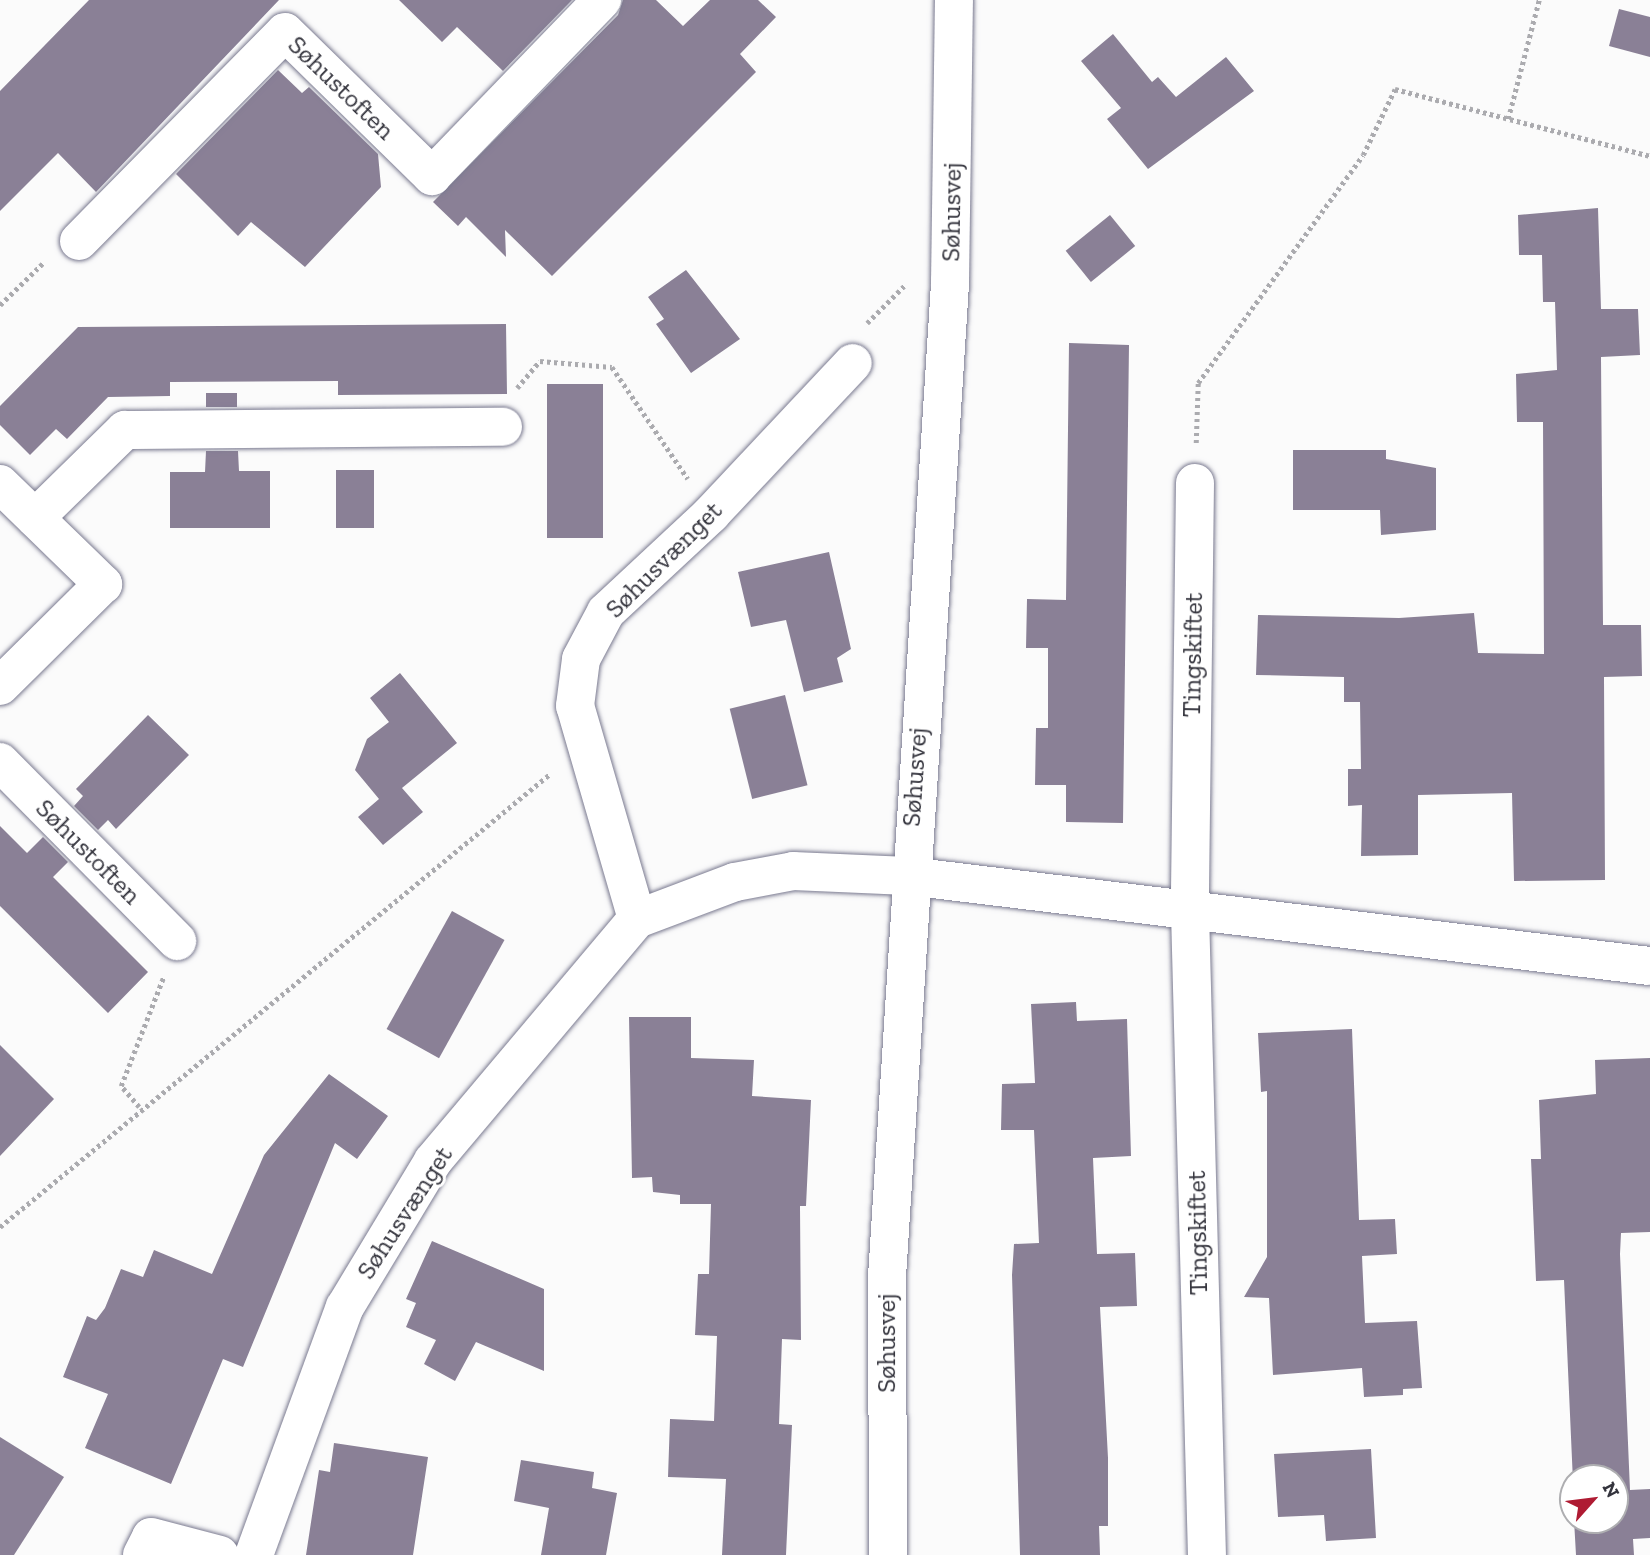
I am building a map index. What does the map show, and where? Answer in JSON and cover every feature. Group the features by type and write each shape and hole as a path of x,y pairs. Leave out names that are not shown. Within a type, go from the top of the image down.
{"street":[{"name":"Søhustoften","path":"79,241 285,32 432,176 602,0"},
{"name":"Søhusvej","path":"888,1555 887,1277 908,876 950,283 954,0"},
{"name":"Søhusvænget","path":"637,919 575,706 581,659 606,612 711,514 853,363"},
{"path":"35,518 125,430 503,427"},
{"name":"Tingskiftet","path":"1195,483 1190,912 1206,1555"},
{"path":"0,484 103,584 0,686"},
{"name":"Søhustoften","path":"0,762 177,941"},
{"name":"Søhusvænget","path":"254,1555 345,1307 427,1172 637,919 734,882 793,871 908,876"},
{"path":"908,876 1650,966"},
{"path":"142,1555 151,1537 220,1555"}],"path":[{"path":"1508,118 1539,0"},
{"path":"1195,483 1198,383 1363,155 1395,89 1650,156"},
{"path":"0,305 66,240 79,241"},
{"path":"853,363 853,337 906,284 950,283"},
{"path":"503,427 507,399 540,361 612,367 711,514"},
{"path":"0,1227 139,1107 520,792"},
{"path":"139,1107 121,1086 177,941"}],"building":[{"path":"89,0 279,0 96,192 58,153 0,211 0,91"},
{"path":"399,0 572,0 503,71 457,27 442,42"},
{"path":"623,0 656,0 683,26 710,0 758,0 776,17 740,54 756,72 552,276 505,230 506,257 466,217 458,226 433,202 618,15"},
{"path":"1619,9 1650,17 1650,57 1609,46"},
{"path":"1113,34 1152,82 1158,77 1176,97 1226,57 1254,91 1148,169 1107,119 1121,108 1081,61"},
{"path":"278,70 302,93 309,87 378,154 381,187 305,267 251,222 238,236 176,174"},
{"path":"1598,208 1601,309 1638,309 1640,355 1601,357 1603,625 1641,625 1642,676 1604,677 1605,880 1514,881 1512,793 1418,795 1418,855 1361,856 1362,805 1348,806 1348,769 1361,769 1360,702 1344,702 1344,677 1256,675 1258,615 1399,618 1474,613 1478,653 1544,654 1543,422 1517,422 1516,374 1557,370 1555,302 1543,302 1542,255 1519,255 1518,215"},
{"path":"1110,215 1135,246 1091,282 1066,251"},
{"path":"686,270 740,339 691,373 656,324 664,319 648,297"},
{"path":"506,324 507,394 338,395 338,381 170,382 170,396 108,397 67,439 56,429 30,455 0,425 0,406 78,327"},
{"path":"1069,343 1129,345 1123,823 1066,822 1066,785 1035,785 1036,728 1048,728 1048,648 1026,648 1027,599 1066,600"},
{"path":"547,384 603,384 603,538 547,538"},
{"path":"206,393 237,393 237,407 206,407"},
{"path":"1293,450 1386,450 1386,459 1436,468 1436,530 1381,535 1380,510 1293,510"},
{"path":"206,451 238,451 239,471 270,471 270,528 170,528 170,472 205,472"},
{"path":"336,470 374,470 374,528 336,528"},
{"path":"829,552 851,649 837,658 843,682 804,692 786,620 751,627 738,572"},
{"path":"400,673 457,743 402,788 423,812 383,845 358,817 379,799 355,770 367,739 389,722 370,698"},
{"path":"785,695 807,785 752,799 730,709"},
{"path":"148,715 189,755 116,829 108,820 98,830 74,806 83,796 76,789"},
{"path":"0,826 27,853 43,837 68,862 53,877 148,972 108,1013 0,906"},
{"path":"452,911 504,940 439,1058 387,1029"},
{"path":"1076,1002 1077,1021 1127,1019 1131,1156 1093,1158 1097,1254 1135,1253 1137,1306 1100,1307 1108,1458 1108,1526 1099,1526 1100,1555 1020,1555 1012,1275 1014,1244 1039,1243 1034,1130 1001,1130 1002,1084 1035,1083 1031,1004"},
{"path":"629,1017 691,1017 691,1058 754,1060 752,1096 811,1100 806,1206 800,1206 801,1340 782,1339 779,1424 792,1425 786,1555 722,1555 726,1479 668,1477 670,1419 714,1421 717,1336 695,1335 698,1274 709,1274 711,1204 680,1204 680,1195 653,1192 652,1177 632,1178"},
{"path":"1352,1029 1359,1220 1395,1219 1397,1254 1362,1256 1365,1323 1417,1321 1422,1388 1403,1389 1403,1395 1364,1397 1362,1368 1273,1375 1269,1298 1244,1297 1267,1257 1267,1091 1261,1092 1258,1033"},
{"path":"0,1045 54,1099 0,1156"},
{"path":"1650,1058 1650,1232 1621,1233 1629,1464 1572,1464 1564,1280 1536,1281 1531,1159 1541,1159 1539,1100 1596,1094 1595,1060"},
{"path":"329,1074 388,1116 357,1159 335,1143 243,1367 223,1359 171,1484 85,1448 108,1394 63,1377 87,1316 96,1320 105,1308 121,1269 143,1277 154,1250 212,1274 264,1155"},
{"path":"432,1241 544,1289 544,1371 476,1342 455,1381 424,1364 436,1340 406,1327 416,1303 406,1299"},
{"path":"0,1437 64,1477 14,1555 0,1555"},
{"path":"334,1443 428,1457 413,1555 306,1555 319,1470 330,1472"},
{"path":"1371,1449 1376,1538 1326,1541 1324,1515 1278,1517 1274,1454"},
{"path":"521,1460 594,1472 592,1488 617,1493 606,1555 541,1555 549,1508 514,1501"},
{"path":"1629,1466 1630,1490 1650,1489 1650,1538 1633,1539 1634,1555 1576,1555 1575,1534 1629,1534"}]}
